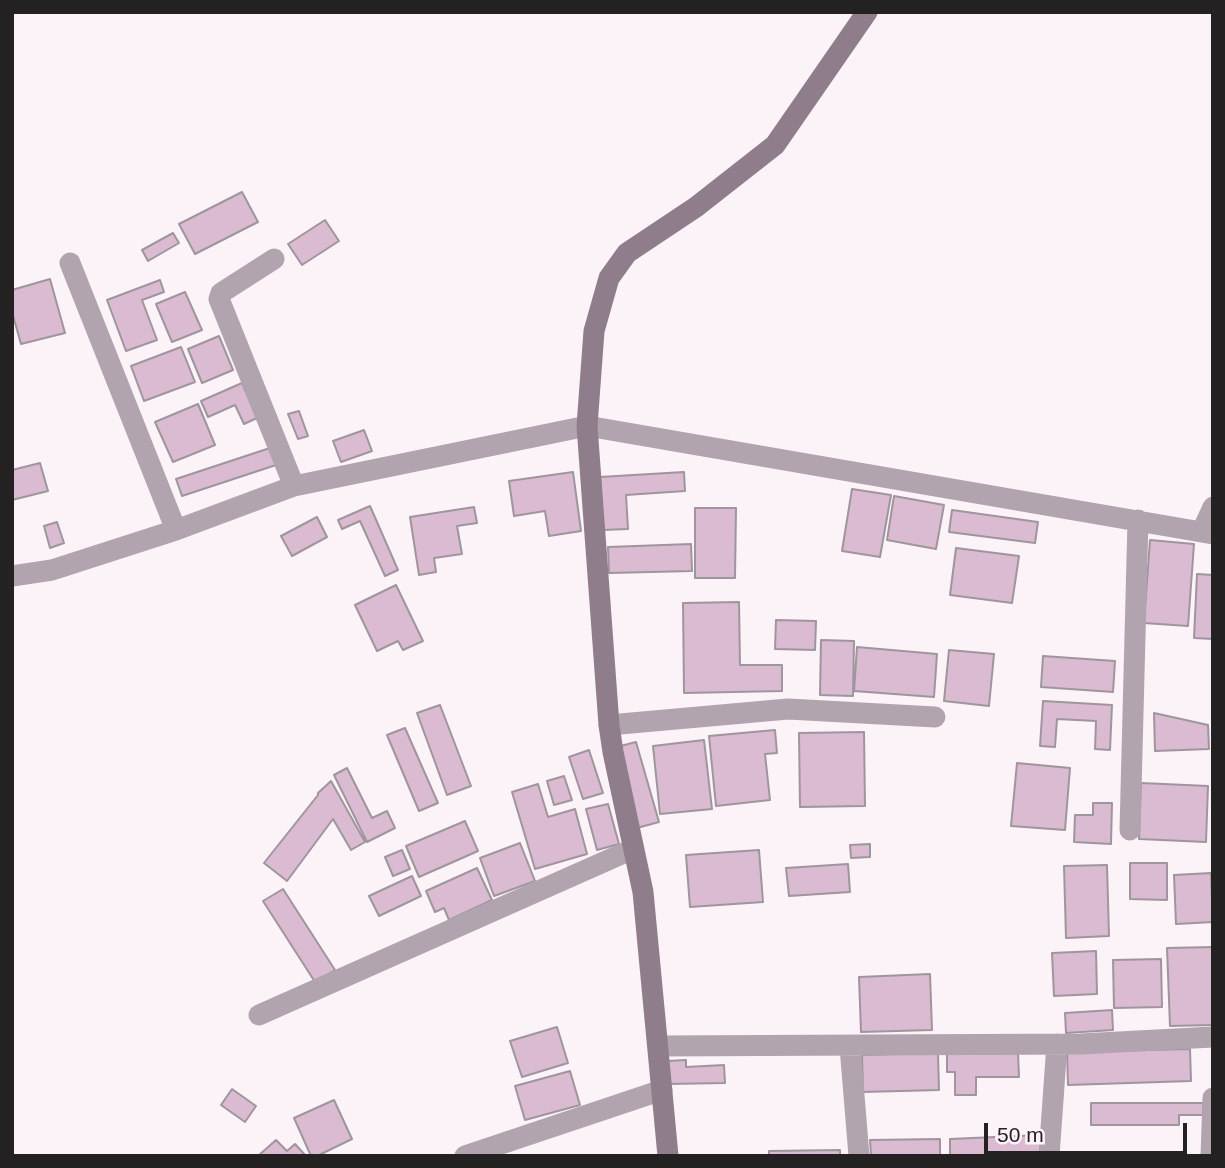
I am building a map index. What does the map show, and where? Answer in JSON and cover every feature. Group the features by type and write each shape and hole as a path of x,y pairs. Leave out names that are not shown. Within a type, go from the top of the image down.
{"street":[{"path":"668,1156 643,892 609,725 587,426 594,331 609,278 627,253 696,207 775,145 867,12"},
{"path":"274,259 221,293 219,299 294,486"},
{"path":"70,262 176,530"},
{"path":"12,576 52,570 176,530 294,486 587,426 1207,533 1213,507"},
{"path":"1130,830 1138,520"},
{"path":"609,725 788,709 935,717"},
{"path":"259,1016 633,849"},
{"path":"658,1046 1058,1044 1213,1037"},
{"path":"1049,1156 1058,1044"},
{"path":"850,1047 859,1156"},
{"path":"465,1156 662,1090"},
{"path":"1211,1156 1213,1098"}],"building":[{"path":"242,192 258,222 195,254 179,224"},
{"path":"325,220 339,241 302,265 288,244"},
{"path":"173,233 179,243 148,261 142,250"},
{"path":"50,279 65,333 21,344 12,312 12,290"},
{"path":"160,280 164,292 142,300 157,340 126,351 107,300"},
{"path":"185,292 202,330 172,342 156,304"},
{"path":"219,336 233,370 202,383 188,349"},
{"path":"181,347 195,382 144,401 131,366"},
{"path":"242,383 257,418 244,424 235,405 208,417 201,401"},
{"path":"198,404 215,445 173,462 155,422"},
{"path":"299,411 308,436 298,439 288,414"},
{"path":"364,430 372,451 341,462 333,441"},
{"path":"270,448 276,465 182,496 176,479"},
{"path":"40,463 48,491 12,500 12,470"},
{"path":"573,472 581,531 549,536 545,511 514,516 509,481"},
{"path":"684,472 685,491 626,495 628,529 603,530 600,477"},
{"path":"852,489 891,495 880,557 842,551"},
{"path":"894,496 944,505 936,549 887,540"},
{"path":"370,506 398,570 385,576 360,521 342,529 338,520"},
{"path":"474,507 477,523 457,526 462,554 434,558 436,572 419,575 410,517"},
{"path":"695,508 736,508 735,578 695,578"},
{"path":"952,510 1038,522 1035,543 949,532"},
{"path":"317,517 327,537 292,556 281,536"},
{"path":"57,522 64,543 50,548 44,526"},
{"path":"1150,540 1194,544 1188,626 1144,623"},
{"path":"691,544 692,571 609,573 608,547"},
{"path":"956,548 1019,556 1012,603 950,595"},
{"path":"1197,574 1213,575 1213,639 1194,638"},
{"path":"396,585 423,641 403,650 398,641 377,651 355,605"},
{"path":"739,602 740,665 782,665 782,691 684,693 683,603"},
{"path":"776,620 816,621 815,650 775,649"},
{"path":"821,640 854,641 853,696 820,695"},
{"path":"857,647 937,654 934,697 854,691"},
{"path":"949,650 994,654 989,706 944,701"},
{"path":"1043,656 1115,661 1113,692 1041,687"},
{"path":"1043,701 1112,705 1110,750 1095,749 1096,721 1057,719 1055,747 1040,746"},
{"path":"440,705 471,786 447,795 417,713"},
{"path":"1154,713 1208,725 1209,749 1155,751"},
{"path":"405,728 438,803 419,811 387,735"},
{"path":"775,730 777,753 765,754 770,800 716,806 709,736"},
{"path":"864,732 865,806 800,807 799,733"},
{"path":"704,740 712,809 660,814 653,746"},
{"path":"636,742 659,822 637,828 613,748"},
{"path":"589,750 603,793 583,799 569,757"},
{"path":"1017,763 1070,768 1065,830 1011,826"},
{"path":"347,768 372,818 387,811 395,828 367,842 334,775"},
{"path":"564,776 572,800 554,805 547,781"},
{"path":"331,781 365,842 351,850 333,819 287,881 264,863 318,793"},
{"path":"1141,783 1208,786 1206,842 1139,839"},
{"path":"538,784 548,817 575,809 587,854 535,869 512,792"},
{"path":"1093,803 1112,803 1111,844 1074,842 1075,815 1093,815"},
{"path":"608,804 619,844 597,850 586,809"},
{"path":"465,821 478,851 419,877 406,846"},
{"path":"520,843 535,881 494,896 480,858"},
{"path":"870,844 870,857 851,858 850,845"},
{"path":"402,850 410,869 393,876 385,857"},
{"path":"759,850 763,902 690,907 686,855"},
{"path":"1130,863 1167,863 1167,900 1130,899"},
{"path":"848,864 850,892 789,896 786,868"},
{"path":"1107,865 1109,936 1066,938 1064,866"},
{"path":"477,868 492,900 449,920 444,908 435,912 426,891"},
{"path":"1211,873 1213,922 1176,924 1174,875"},
{"path":"412,876 421,896 379,916 369,896"},
{"path":"283,889 335,970 315,982 263,901"},
{"path":"1213,947 1213,1025 1170,1026 1167,948"},
{"path":"1096,951 1097,994 1054,996 1052,953"},
{"path":"1161,959 1162,1007 1114,1008 1113,960"},
{"path":"930,974 932,1030 861,1032 859,977"},
{"path":"1112,1010 1113,1030 1066,1033 1065,1013"},
{"path":"557,1027 568,1063 522,1077 510,1041"},
{"path":"1190,1049 1191,1081 1068,1085 1067,1052"},
{"path":"938,1053 939,1090 863,1092 862,1055"},
{"path":"1018,1053 1019,1077 976,1077 976,1095 955,1095 955,1072 947,1072 947,1054"},
{"path":"686,1060 686,1067 724,1065 725,1083 669,1084 668,1061"},
{"path":"570,1071 580,1105 525,1120 515,1086"},
{"path":"232,1089 256,1106 245,1122 221,1105"},
{"path":"334,1100 352,1139 317,1156 311,1156 294,1118"},
{"path":"1091,1103 1203,1103 1203,1115 1179,1115 1179,1125 1091,1125"},
{"path":"1040,1135 1041,1156 950,1156 950,1139"},
{"path":"940,1139 940,1156 871,1156 870,1140"},
{"path":"276,1140 287,1151 295,1144 306,1156 258,1156"},
{"path":"840,1150 840,1156 769,1156 769,1151"}]}
